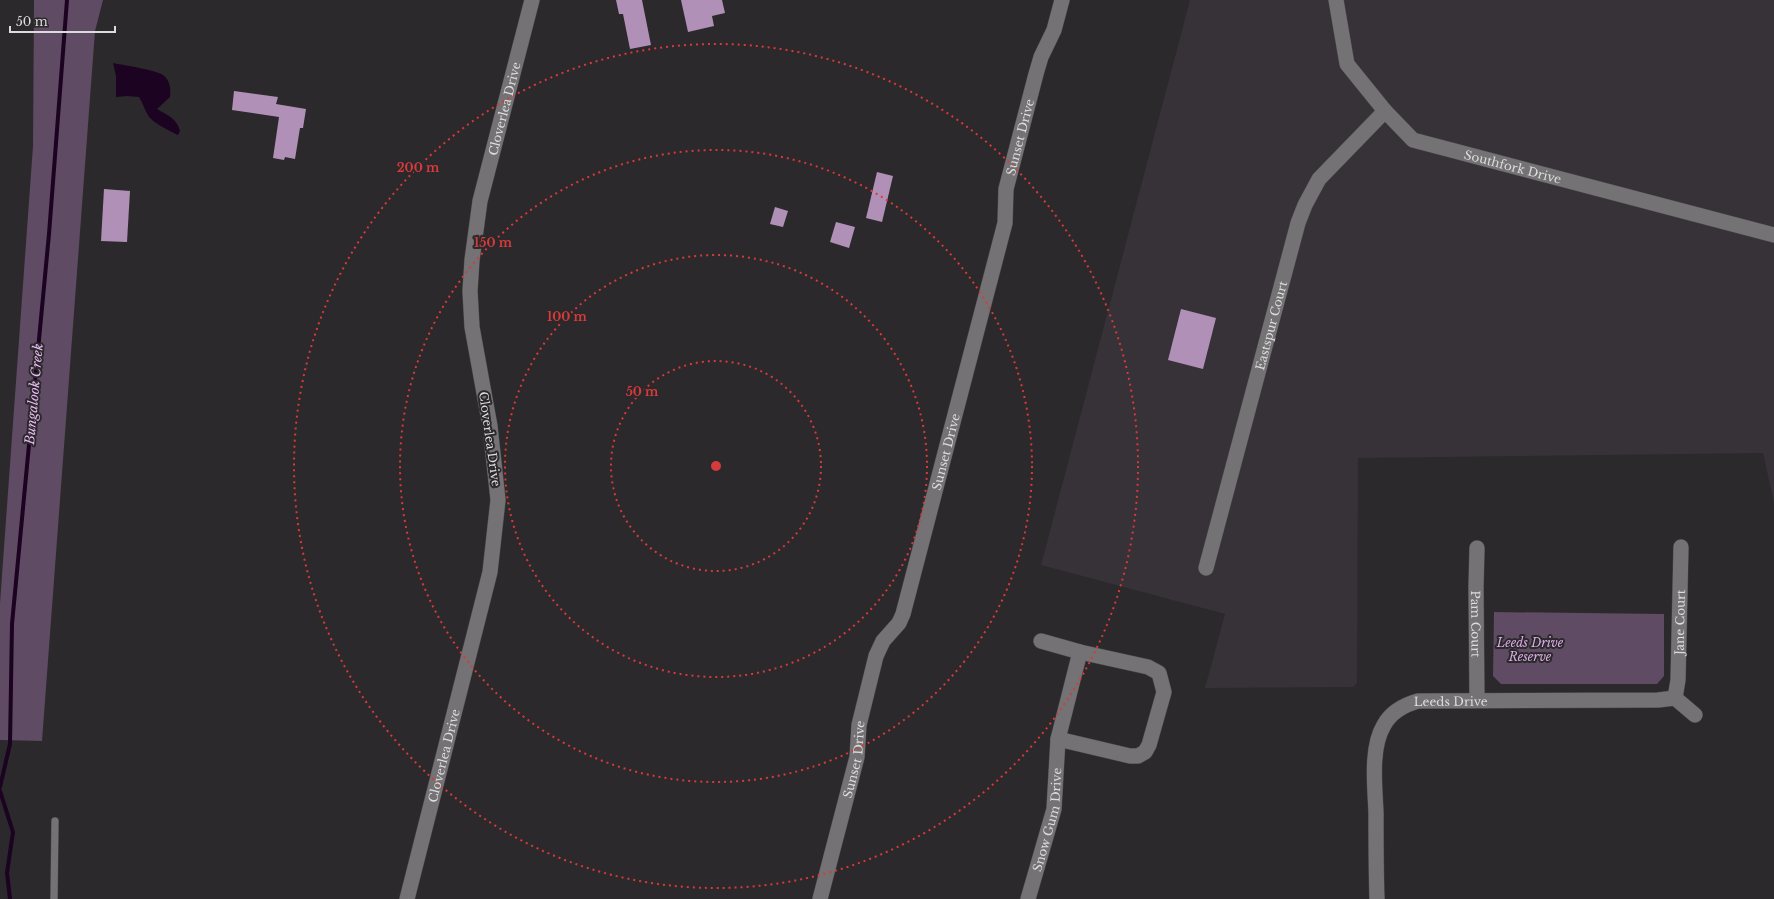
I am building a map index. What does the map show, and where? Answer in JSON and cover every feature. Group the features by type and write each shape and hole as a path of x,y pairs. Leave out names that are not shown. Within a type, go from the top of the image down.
{"street":[{"name":"Cloverlea Drive","path":"407,899 480,617 490,572 494,544 498,500 495,465 472,327 470,291 472,260 480,201 532,0"},
{"name":"Sunset Drive","path":"820,899 857,757 859,725 876,656 883,641 899,623 903,614 1005,223 1006,189 1041,57 1054,30 1062,0"},
{"name":"Southfork Drive","path":"1336,0 1347,64 1385,111 1413,140 1774,235"},
{"name":"Eastspur Court","path":"1206,568 1294,239 1305,205 1319,179 1385,111"},
{"name":"Pam Court","path":"1477,548 1477,700"},
{"name":"Jane Court","path":"1675,698 1678,680 1681,548"},
{"path":"1041,641 1080,652 1148,666 1159,673 1164,692 1149,744 1145,752 1138,756 1130,756 1058,739"},
{"name":"Snow Gum Drive","path":"1028,899 1054,809 1058,739 1080,652"},
{"name":"Leeds Drive","path":"1377,899 1375,763 1378,738 1384,724 1392,714 1401,708 1418,701 1658,700 1675,698"},
{"path":"1675,698 1695,715"}],"lane":[{"path":"54,821 54,899"}],"shaded area":[{"path":"1190,0 1774,0 1774,503 1763,453 1358,458 1357,683 1353,687 1205,688 1225,614 1041,565"},
{"path":"113,63 154,71 163,75 167,79 170,85 170,97 157,109 171,117 177,123 180,131 178,135 153,121 139,97 116,97 116,76"}],"green space":[{"path":"34,0 103,0 95,31 42,741 0,740 0,603 33,146"},
{"name":"Leeds Drive Reserve","path":"1494,612 1664,614 1664,676 1657,684 1501,684 1493,676"}],"building":[{"path":"616,0 642,0 651,45 630,49 623,14 619,14"},
{"path":"681,0 722,0 725,13 712,16 714,26 688,32"},
{"path":"234,91 278,97 276,104 306,109 303,128 300,128 295,159 285,157 284,160 273,158 279,117 232,110"},
{"path":"877,172 893,176 882,222 866,218"},
{"path":"104,189 130,191 127,242 101,241"},
{"path":"775,207 788,211 783,227 770,224"},
{"path":"836,222 855,227 849,248 830,242"},
{"path":"1181,309 1216,318 1203,369 1168,360"}],"waterway":[{"name":"Bungalook Creek","path":"0,787 10,744 12,624 49,234 67,0"},
{"name":"Bungalook Creek","path":"0,791 13,832 7,873 10,899"}]}
